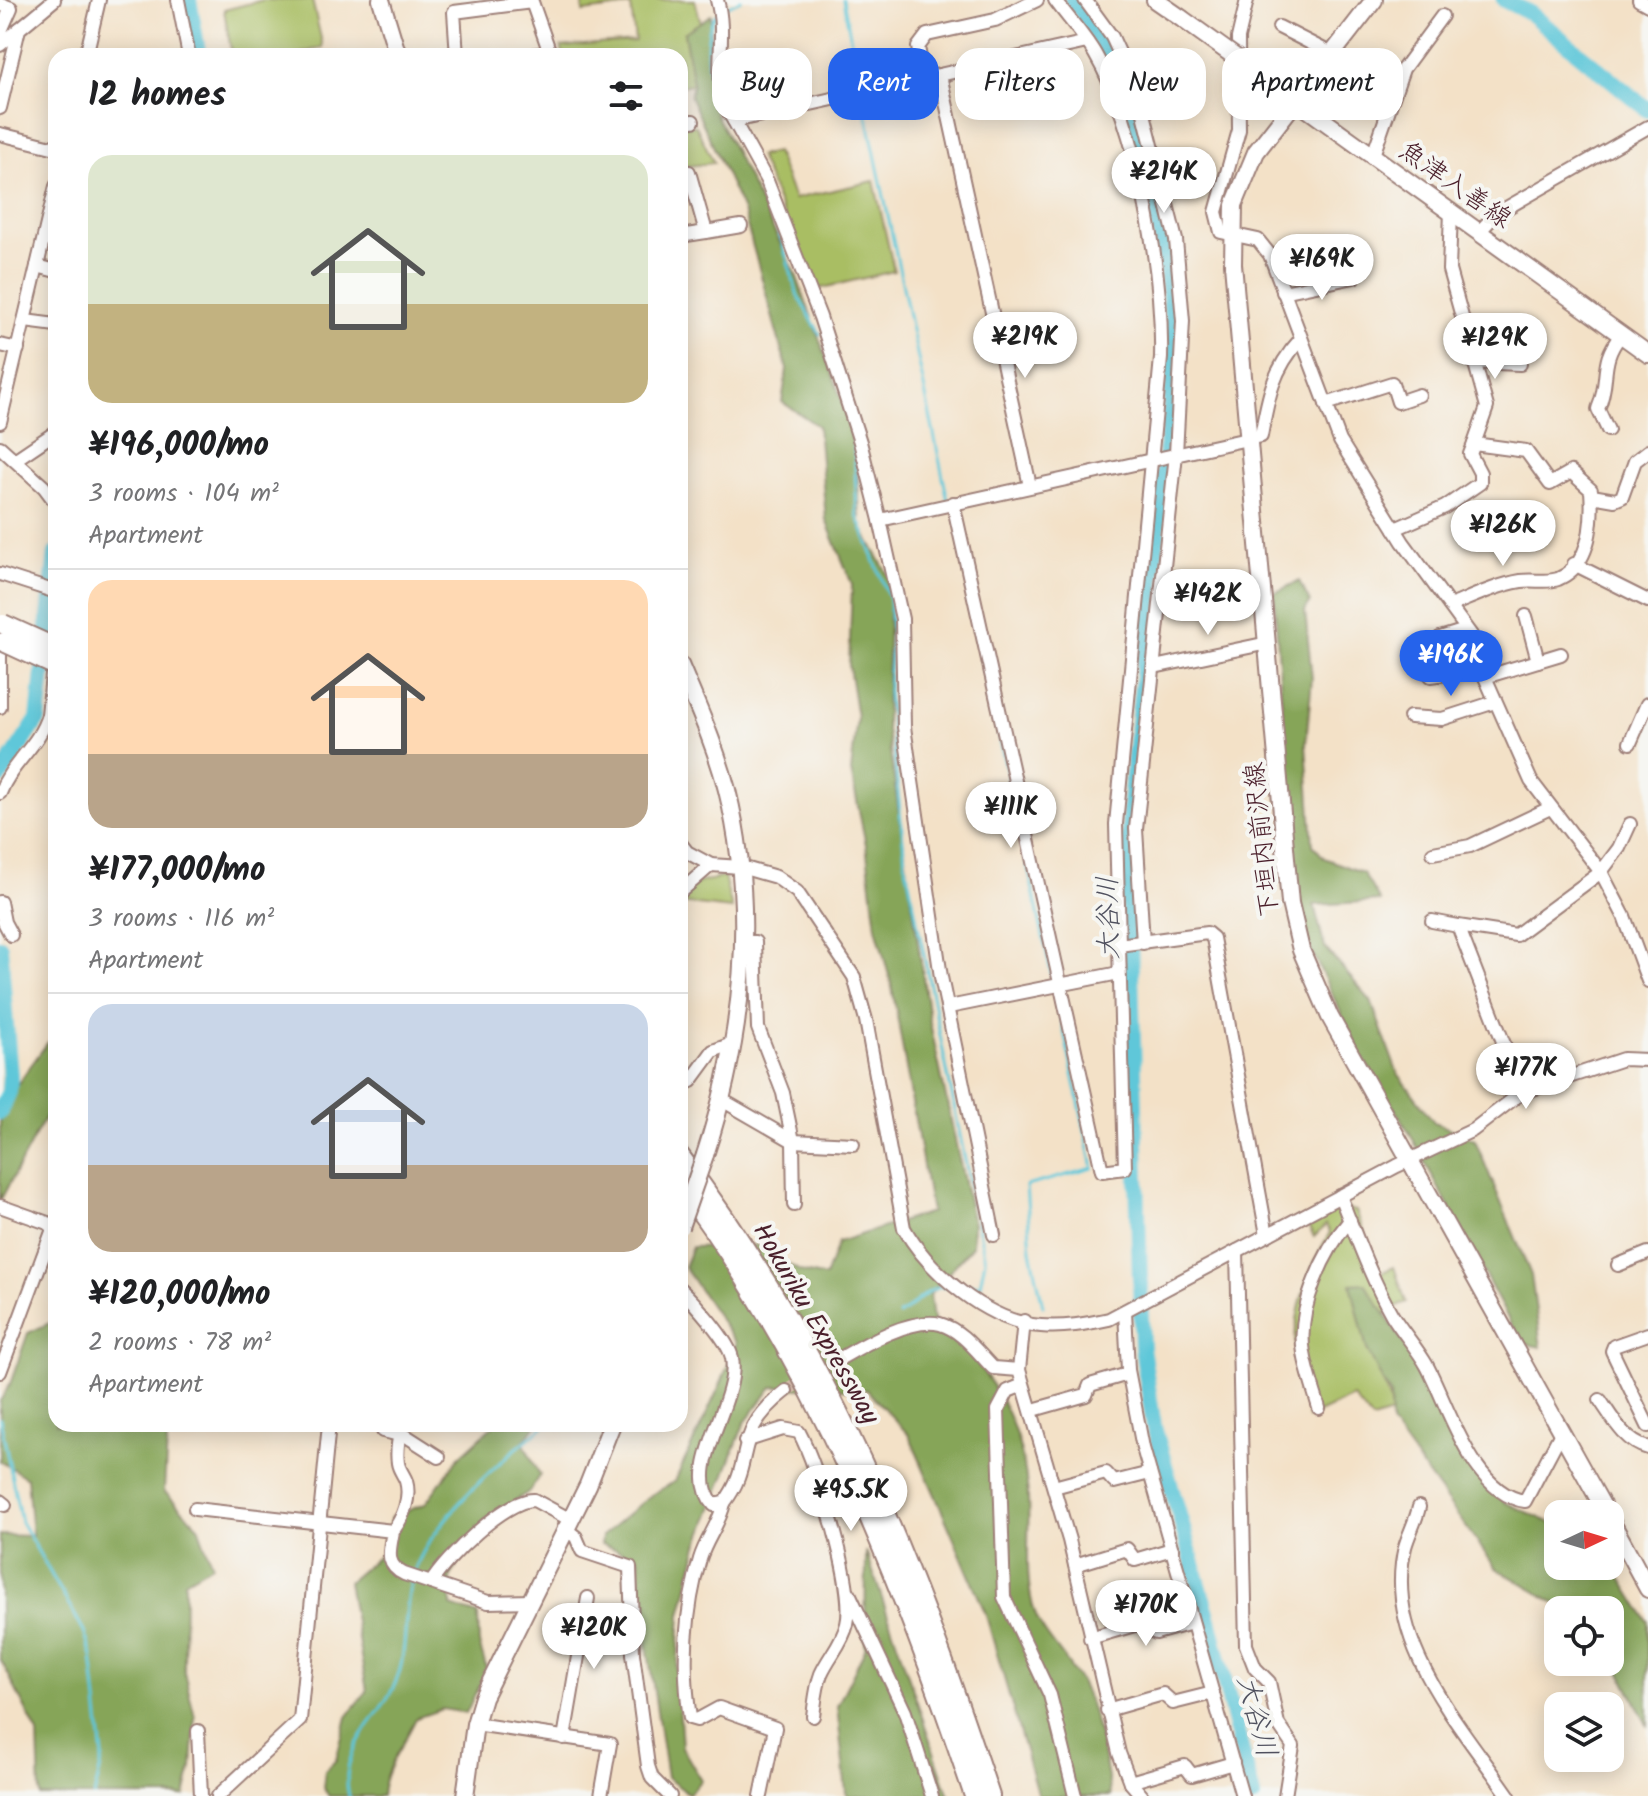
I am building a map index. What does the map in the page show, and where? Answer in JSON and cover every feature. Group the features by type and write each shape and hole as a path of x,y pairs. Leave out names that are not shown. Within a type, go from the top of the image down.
{"highway":[{"path":"2,636 48,646"},
{"path":"2,636 48,662"},
{"name":"Hokuriku Expressway","path":"688,1168 769,1285 851,1432 908,1562 990,1796"},
{"name":"Hokuriku Expressway","path":"688,1195 735,1261 834,1435 892,1566 974,1796"}],"main road":[{"path":"381,0 396,48"},
{"name":"魚津入善線","path":"1155,0 1223,48"},
{"name":"下垣内前沢線","path":"1334,48 1374,0"},
{"name":"下垣内前沢線","path":"1279,120 1256,152 1245,174 1234,205 1232,234 1286,880 1295,932 1330,1017 1599,1500"},
{"name":"魚津入善線","path":"1323,120 1648,354"},
{"path":"688,686 726,786 741,867 742,942 734,1043 722,1100 688,1204"},
{"path":"465,1796 475,1724 483,1697 566,1523 588,1485 609,1432"},
{"path":"1624,1545 1648,1589"}],"street":[{"path":"0,45 54,0"},
{"path":"88,48 99,0"},
{"path":"178,0 187,48"},
{"path":"717,0 718,81 724,107 767,181 820,317 860,442 880,520 902,619 904,727 941,977 994,1235"},
{"path":"918,48 927,35 995,20 1037,0"},
{"path":"953,503 1102,1171 1125,1168 1116,824 1161,347 1155,254 1118,103 1087,42 1055,0"},
{"path":"1085,0 1112,37 1140,98 1176,240 1183,321 1154,667 1136,829 1143,943"},
{"path":"1247,0 1238,38 1239,130 1216,212 1221,232 1258,240 1270,255 1340,441 1395,529 1466,630 1531,781 1548,809 1601,872 1645,961 1648,981"},
{"path":"1639,0 1648,5"},
{"path":"456,48 454,12 532,2 551,48"},
{"path":"0,4 11,8 0,33"},
{"path":"1373,155 1403,69 1442,16"},
{"path":"1279,27 1320,48"},
{"path":"0,108 19,29"},
{"path":"1030,486 940,75 1087,42"},
{"path":"734,121 828,100"},
{"path":"1480,231 1496,214 1645,129"},
{"path":"0,134 48,146"},
{"path":"688,172 706,232"},
{"path":"1395,529 1445,507 1480,483 1480,473 1470,454 1487,407 1449,270 1451,210"},
{"path":"0,422 6,373 18,349 48,220"},
{"path":"688,235 741,226"},
{"path":"37,266 48,269"},
{"path":"1283,292 1354,277"},
{"path":"25,321 48,324"},
{"path":"1608,430 1598,409 1606,384 1606,353 1621,335"},
{"path":"880,520 1261,436 1270,384 1283,359 1300,340"},
{"path":"0,345 18,349"},
{"path":"1473,362 1520,364"},
{"path":"1326,404 1392,383 1398,402 1419,395"},
{"path":"16,459 48,437"},
{"path":"1450,606 1521,581 1556,580 1586,550 1589,538 1592,496 1585,482 1571,472 1550,484 1526,451 1474,444"},
{"path":"0,447 16,459 48,494"},
{"path":"1592,496 1615,500 1622,497 1635,461 1648,451"},
{"path":"1574,564 1648,601"},
{"path":"0,574 48,589"},
{"path":"1526,616 1538,661"},
{"path":"1439,659 1440,638 1466,630"},
{"path":"0,707 2,636"},
{"path":"1154,667 1268,643"},
{"path":"1431,676 1483,673 1561,654"},
{"path":"1410,717 1442,719 1495,702"},
{"path":"1630,743 1648,703"},
{"path":"1,788 48,725"},
{"path":"1433,853 1470,846 1548,809"},
{"path":"1432,921 1516,935 1601,872 1619,848 1630,824"},
{"path":"688,853 711,865 741,867 776,877 797,892 854,977 866,1020 904,1228 917,1250 960,1292 1038,1326 1079,1326 1109,1319 1410,1159 1473,1130 1521,1093 1623,1059 1648,1060"},
{"path":"688,885 711,865"},
{"path":"0,902 4,922 11,935"},
{"path":"1458,926 1518,1080 1568,1069 1577,1074"},
{"path":"1119,945 1207,933 1213,938 1267,1235"},
{"path":"742,942 755,942 758,1028 783,1093 793,1141 794,1205"},
{"path":"949,1007 1119,973"},
{"path":"688,1082 713,1051 734,1043"},
{"path":"722,1100 793,1141 853,1144"},
{"path":"1340,1196 1392,1316 1420,1353 1461,1442 1489,1479 1510,1499 1525,1501 1562,1431"},
{"path":"0,1206 48,1222"},
{"path":"1319,1408 1303,1352 1304,1332 1316,1273 1350,1220"},
{"path":"0,1372 2,1356 48,1241"},
{"path":"1237,1251 1246,1645 1255,1668 1269,1682 1278,1724 1293,1746 1285,1796"},
{"path":"1618,1265 1648,1253"},
{"path":"688,1299 731,1354 733,1373 703,1475 704,1493 714,1505 724,1503"},
{"path":"1125,1311 1128,1374 1150,1473 1242,1796"},
{"path":"1024,1321 1018,1347 1019,1370 1033,1410 1075,1565 1107,1710 1130,1782 1142,1796"},
{"path":"841,1358 875,1338 909,1327 939,1324 964,1337 993,1368 1019,1370"},
{"path":"1648,1334 1614,1346 1612,1351 1648,1426"},
{"path":"1033,1410 1086,1395 1090,1385 1128,1374"},
{"path":"1023,1385 1008,1391 998,1410 1003,1586 1018,1629 1050,1695 1075,1796"},
{"path":"761,1796 775,1728 719,1708 697,1720 690,1718 686,1688 688,1623 699,1561 708,1538 722,1516 724,1503 736,1488 745,1441 763,1409 786,1391"},
{"path":"1600,1400 1620,1430 1637,1445 1648,1448"},
{"path":"745,1441 783,1429 799,1432 813,1457 847,1590 905,1712 932,1796"},
{"path":"218,1796 300,1720 328,1432"},
{"path":"400,1432 398,1467 408,1487 402,1518 393,1531 388,1558 393,1569 488,1602 531,1601"},
{"path":"403,1432 439,1457"},
{"path":"1054,1487 1106,1473 1114,1482 1150,1473"},
{"path":"431,1583 467,1540 519,1503 534,1500 566,1523 582,1551 630,1567 633,1654 648,1766 652,1778 670,1796"},
{"path":"1419,1507 1414,1530 1406,1545 1403,1616 1424,1672 1509,1796"},
{"path":"195,1509 393,1531"},
{"path":"1075,1565 1127,1549 1135,1560 1172,1549"},
{"path":"813,1716 822,1672 838,1649 848,1622 847,1590"},
{"path":"564,1738 588,1598"},
{"path":"1090,1638 1145,1622 1149,1630 1156,1633 1192,1623"},
{"path":"1107,1710 1163,1694 1173,1703 1213,1693"},
{"path":"475,1724 610,1744 601,1796"},
{"path":"198,1731 201,1796"},
{"path":"1130,1782 1185,1766 1192,1775 1233,1763"}],"green space":[{"path":"263,0 312,0 323,47 231,48 224,10"},
{"path":"583,0 695,0 701,23 684,33 687,48 561,48 635,41 631,6 583,12"},
{"path":"711,15 712,120 719,120 796,275 840,395 857,459 860,525 890,578 886,724 929,1018 973,1224 972,1246 930,1294 934,1329 954,1341 971,1357 986,1375 1009,1417 1027,1485 1029,1583 1035,1613 1087,1697 1100,1739 1111,1796 1038,1796 985,1612 909,1435 867,1390 772,1387 744,1424 698,1545 681,1615 677,1673 682,1747 701,1780 689,1794 667,1778 641,1605 639,1558 601,1544 602,1536 651,1495 675,1481 722,1381 736,1343 688,1273 688,1257 692,1247 757,1245 800,1271 825,1277 838,1242 931,1212 892,987 876,927 866,845 851,772 857,717 849,667 852,584 826,520 818,426 782,402 787,369 743,211 690,96 693,84 684,33"},
{"path":"688,56 693,84 688,85"},
{"path":"688,126 696,126 714,163 688,166"},
{"path":"776,152 794,199 874,181 894,271 814,290 759,156"},
{"path":"1299,581 1310,602 1305,611 1312,678 1306,744 1313,845 1324,858 1363,873 1380,901 1314,905 1325,948 1371,1001 1397,1072 1434,1122 1475,1140 1531,1275 1541,1347 1521,1343 1409,1132 1361,1055 1309,946 1294,878 1274,593"},
{"path":"724,877 732,909 688,904 688,890 697,883"},
{"path":"48,1042 48,1112 0,1201 0,1108"},
{"path":"1340,1208 1356,1211 1380,1273 1394,1267 1406,1302 1362,1327 1391,1414 1372,1420 1353,1397 1308,1418 1296,1359 1295,1335 1300,1304 1309,1274 1330,1232 1326,1225 1314,1237 1308,1226"},
{"path":"1365,1283 1404,1344 1467,1463 1506,1503 1544,1520 1544,1580 1622,1580 1648,1622 1648,1727 1623,1676 1624,1596 1544,1596 1496,1568 1391,1424 1390,1395 1367,1350 1351,1284"},
{"path":"48,1324 48,1432 168,1432 164,1491 198,1526 212,1565 185,1581 184,1672 195,1717 192,1768 185,1796 40,1796 38,1734 0,1658 0,1535 32,1536 27,1478 0,1461 0,1401 10,1384 28,1333"},
{"path":"486,1432 531,1432 523,1442 540,1475 530,1491 485,1520 451,1576 451,1606 478,1615 479,1643 487,1671 466,1713 442,1709 416,1718 390,1765 382,1796 329,1796 323,1788 325,1771 336,1760 347,1717 367,1691 348,1582 383,1552 391,1517 425,1504 459,1457"},
{"path":"866,1551 949,1796 848,1796 846,1793 837,1706 865,1649"}],"waterway":[{"path":"189,0 198,48"},
{"path":"722,9 741,0"},
{"path":"843,0 853,48"},
{"name":"大谷川","path":"1072,0 1103,45 1133,118 1157,219 1171,312 1173,383 1130,802 1128,869 1142,1347 1154,1427 1210,1623 1253,1796"},
{"path":"1504,0 1530,13 1648,110"},
{"path":"716,14 708,39 709,72 717,104 731,127"},
{"path":"868,120 948,501"},
{"path":"774,215 798,296 820,334"},
{"path":"854,442 857,515 889,598 892,638 888,691 905,861 985,1260 980,1285 960,1285"},
{"path":"971,610 1053,981"},
{"path":"0,777 38,719 48,627"},
{"path":"0,947 10,1076 9,1092 0,1112"},
{"path":"1043,1306 1031,1250 1026,1186 1093,1168 1055,989"},
{"path":"899,1315 927,1293 949,1286"},
{"path":"0,1419 21,1522 84,1631 92,1656 103,1757 94,1796"},
{"path":"414,1572 436,1531 453,1511 490,1472 537,1432"},
{"path":"349,1796 347,1778 356,1746 393,1689 399,1673 412,1580"}],"tunnel":[{"path":"786,1391 841,1358"}]}
